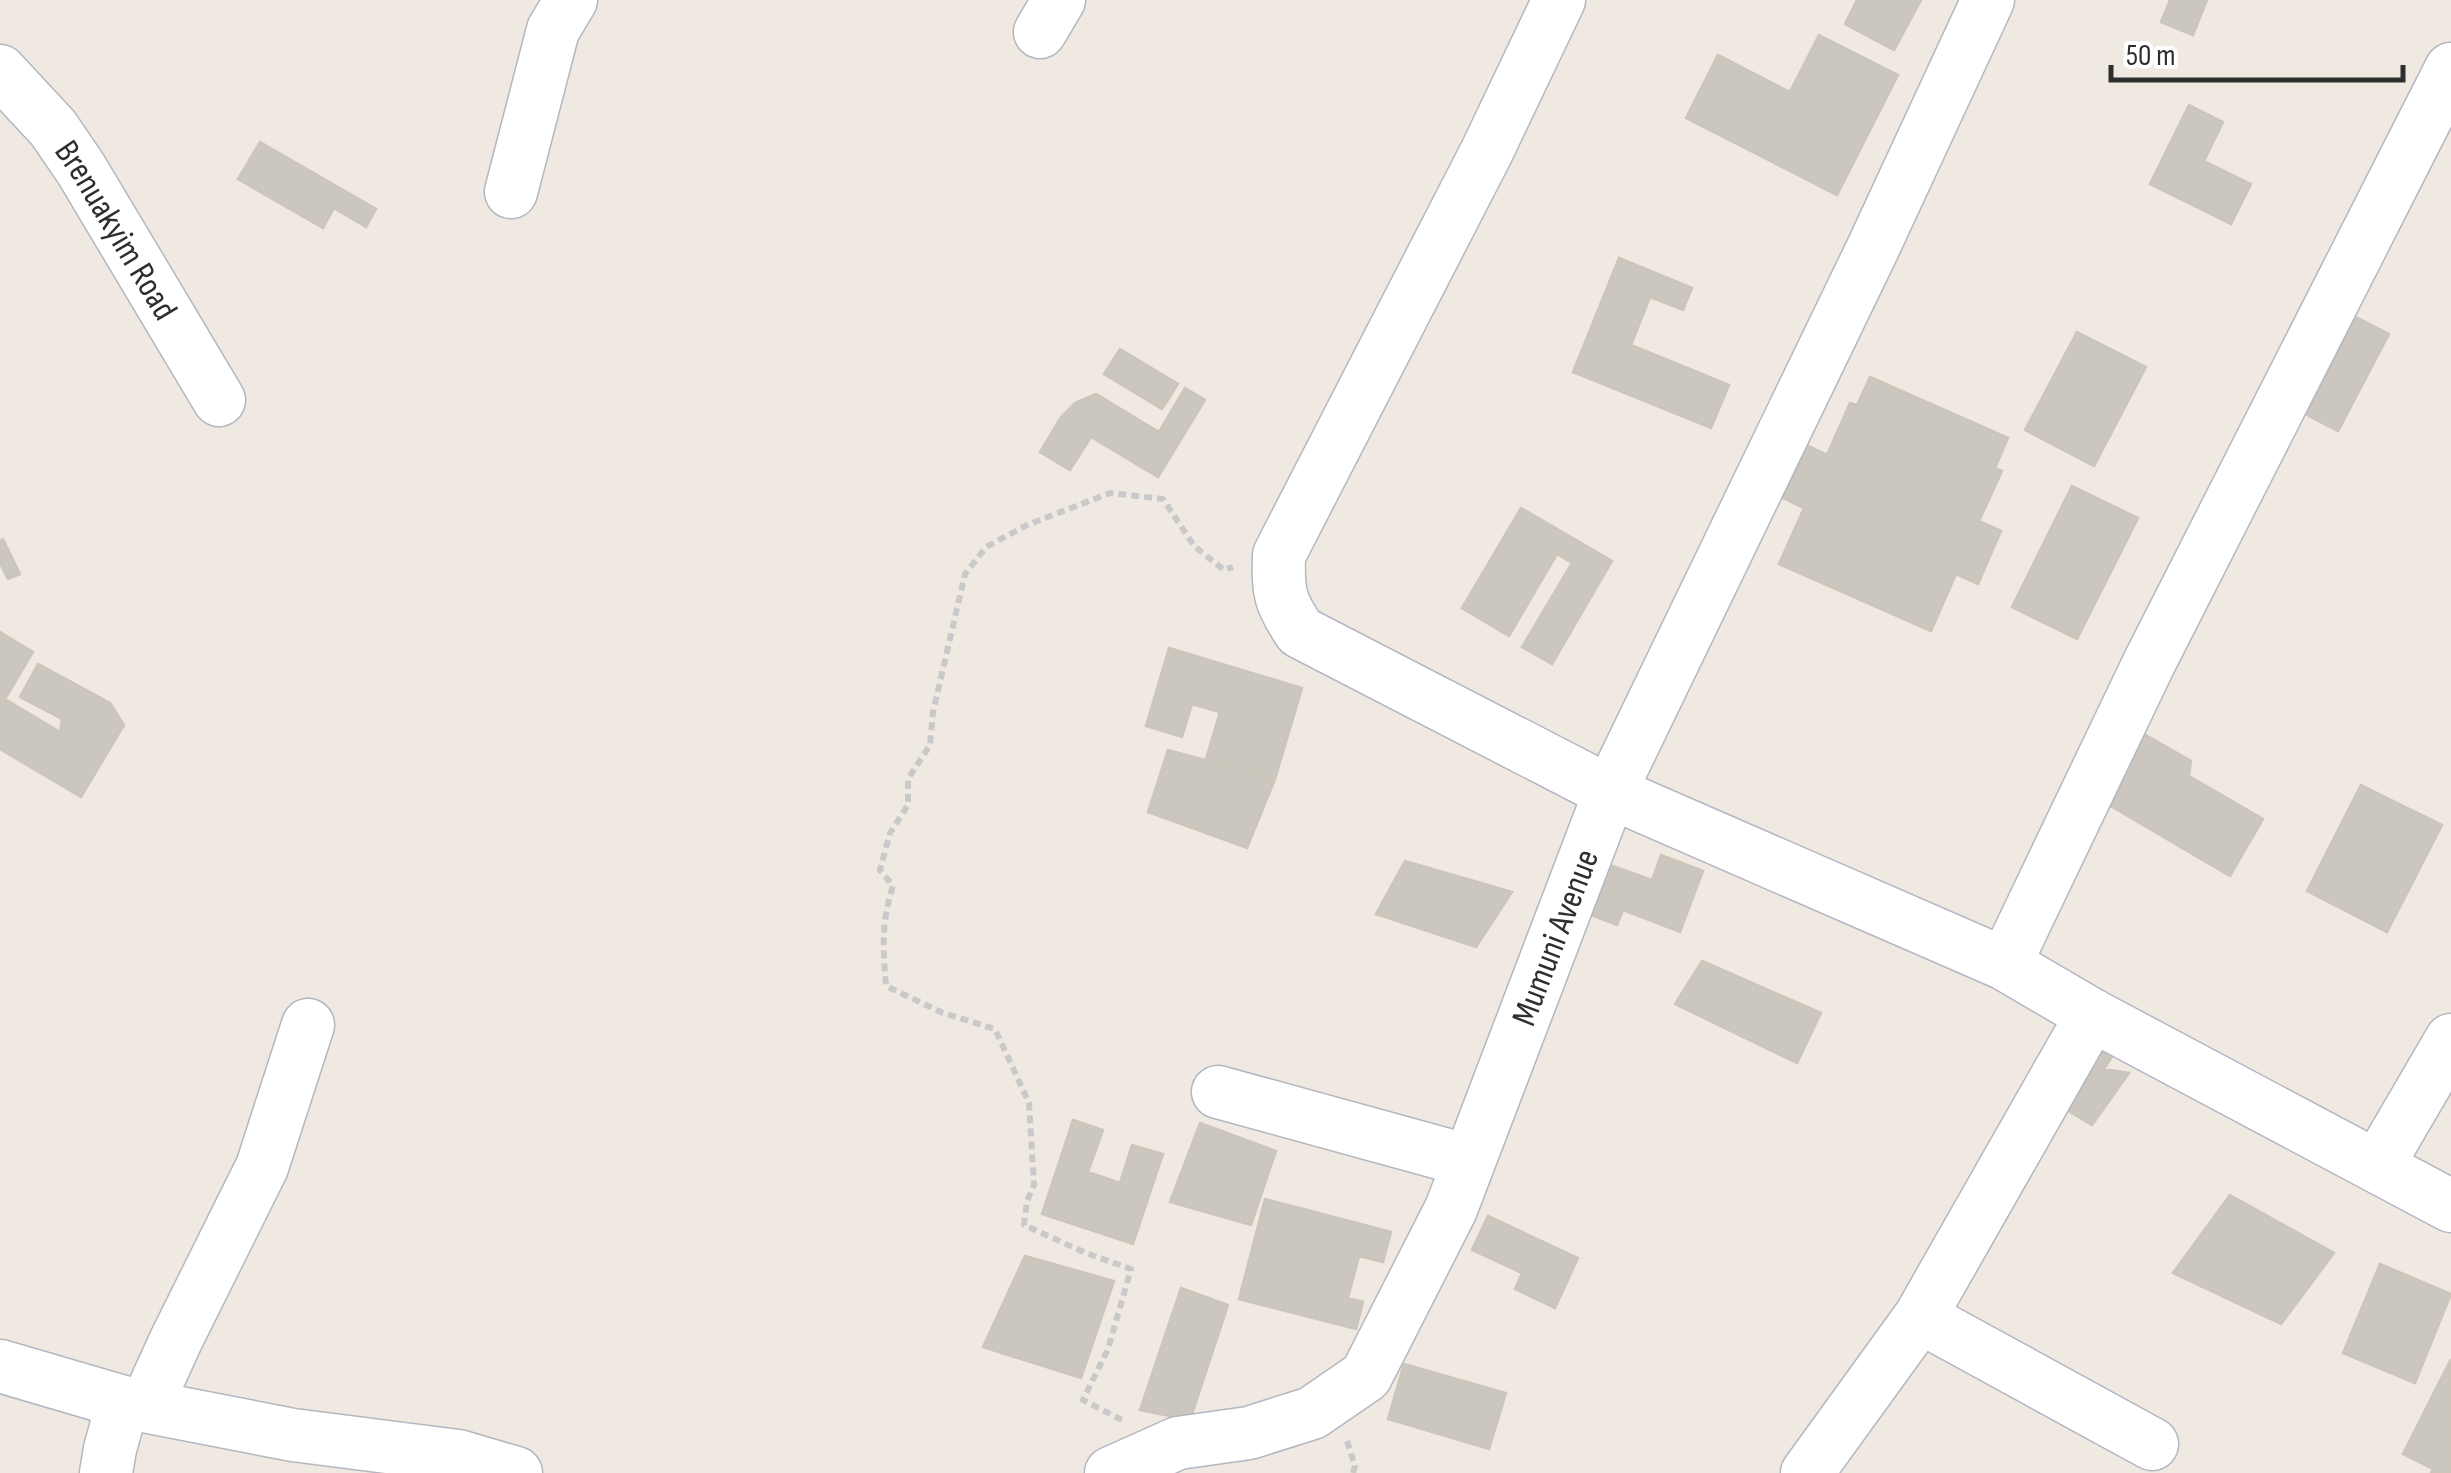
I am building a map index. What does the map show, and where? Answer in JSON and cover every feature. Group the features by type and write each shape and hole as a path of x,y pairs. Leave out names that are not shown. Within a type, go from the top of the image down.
{"street":[{"path":"511,192 553,30 571,0"},
{"path":"1559,0 1488,151 1279,555 1278,590 1300,632 1610,792 2005,964 2092,1015 2451,1206"},
{"name":"Mumuni Avenue","path":"1112,1473 1178,1443 1249,1433 1312,1413 1366,1376 1451,1209 1610,792 1988,0"},
{"path":"2005,964 2149,663 2440,124 2451,69"},
{"name":"Brenuakyim Road","path":"0,71 53,128 81,169 219,400"},
{"path":"1807,1473 1920,1317 2092,1015"},
{"path":"106,1473 110,1449 176,1340 262,1167 308,1025"},
{"path":"2378,1166 2451,1040"},
{"path":"1218,1092 1469,1161"},
{"path":"1920,1317 2152,1444"},
{"path":"0,1366 134,1404 293,1434 458,1456 516,1473"}],"path":[{"path":"1178,1443 1128,1424 1083,1400 1108,1349 1131,1269 1024,1225 1034,1185 1029,1103 994,1029 944,1013 886,986 884,911 893,886 880,870 890,833 908,805 908,779 930,745 933,712 966,574 986,547 1027,525 1110,493 1163,500 1194,546 1224,570 1279,555"}],"building":[{"path":"1857,0 1921,0 1894,50 1845,24"},
{"path":"2170,0 2207,0 2193,35 2161,22"},
{"path":"1819,35 1898,75 1837,195 1686,118 1718,55 1790,92"},
{"path":"2189,105 2223,122 2204,161 2251,184 2231,224 2150,184"},
{"path":"260,142 376,209 366,227 334,208 323,228 238,179"},
{"path":"1619,258 1692,288 1683,310 1650,297 1631,345 1729,385 1711,428 1573,372"},
{"path":"2356,317 2389,334 2338,431 2305,414 2321,372 2326,374"},
{"path":"2077,332 2146,367 2094,466 2025,430"},
{"path":"1120,349 1178,384 1162,409 1104,374"},
{"path":"1870,377 2008,438 1995,468 2002,471 1979,521 2001,531 1978,584 1956,574 1931,631 1779,564 1804,508 1783,498 1806,445 1827,455 1850,403 1857,405"},
{"path":"1185,388 1205,400 1158,477 1091,437 1070,470 1040,452 1061,417 1075,403 1096,394 1159,432"},
{"path":"2072,486 2138,518 2077,639 2012,607"},
{"path":"1521,508 1612,561 1552,664 1522,647 1572,563 1557,554 1509,636 1462,608"},
{"path":"3,539 20,574 8,579 0,563"},
{"path":"0,632 33,652 5,699 60,732 62,719 20,697 38,664 110,703 124,725 81,797 0,749"},
{"path":"1169,648 1302,688 1275,779 1206,759 1220,712 1192,704 1182,737 1146,726"},
{"path":"2144,734 2191,761 2189,776 2263,819 2230,876 2104,802"},
{"path":"1168,750 1275,779 1247,848 1148,812"},
{"path":"2361,785 2442,825 2387,932 2307,891"},
{"path":"1661,855 1703,871 1680,932 1623,910 1617,925 1591,915 1610,865 1652,880"},
{"path":"1405,861 1512,892 1476,947 1376,914"},
{"path":"1702,961 1821,1013 1797,1063 1675,1004"},
{"path":"2088,1048 2117,1049 2104,1069 2129,1073 2092,1125 2057,1104"},
{"path":"1073,1120 1103,1130 1088,1172 1120,1183 1132,1145 1163,1154 1133,1244 1042,1214"},
{"path":"1200,1123 1276,1151 1251,1225 1170,1202"},
{"path":"2230,1195 2334,1253 2281,1324 2173,1273"},
{"path":"1265,1199 1391,1232 1383,1262 1359,1256 1348,1298 1363,1302 1356,1329 1239,1299"},
{"path":"1488,1216 1578,1258 1555,1308 1515,1289 1522,1273 1472,1250"},
{"path":"1025,1256 1114,1281 1081,1378 983,1347"},
{"path":"2380,1264 2451,1294 2415,1383 2343,1353"},
{"path":"1181,1288 1228,1305 1190,1420 1140,1410"},
{"path":"2451,1359 2451,1473 2431,1473 2433,1469 2403,1454"},
{"path":"1404,1364 1506,1393 1489,1449 1388,1419"}]}
